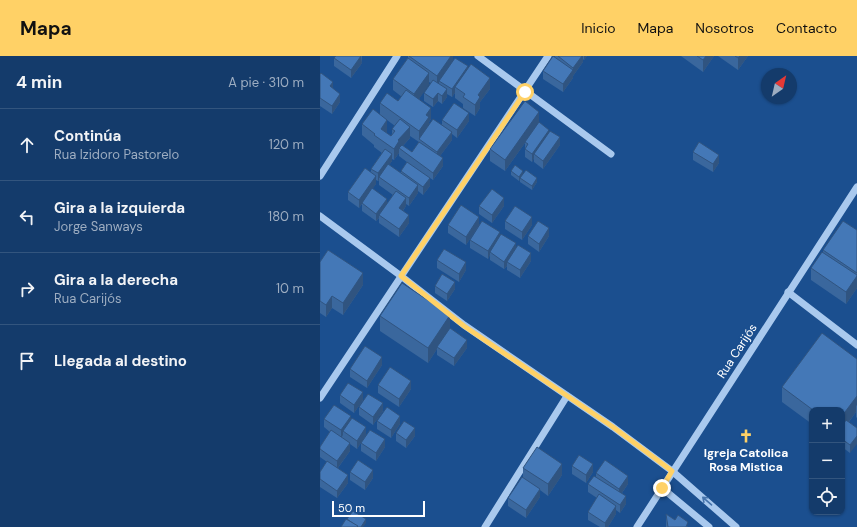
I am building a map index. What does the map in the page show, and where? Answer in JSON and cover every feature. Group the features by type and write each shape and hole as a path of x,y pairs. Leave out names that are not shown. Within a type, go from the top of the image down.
{"street":[{"path":"320,176 397,56"},
{"path":"478,56 611,154"},
{"path":"320,398 548,56"},
{"name":"Rua Carijós","path":"637,527 857,187"},
{"path":"320,216 401,276 464,326 613,427 672,471 736,527"},
{"path":"788,292 857,345"},
{"path":"485,527 567,396"},
{"path":"662,488 709,527"}],"building":[{"path":"336,56 361,56 351,70 334,58"},
{"path":"409,56 451,56 437,76"},
{"path":"553,56 573,70 563,84 543,71"},
{"path":"558,56 582,56 573,68"},
{"path":"697,56 706,56 703,60"},
{"path":"408,58 429,73 414,94 393,79"},
{"path":"455,58 468,66 452,89 439,81"},
{"path":"471,64 490,78 478,95 480,97 475,105 463,97 465,94 455,87"},
{"path":"321,73 333,82 330,86 340,94 332,106 320,98"},
{"path":"433,80 447,89 442,96 438,93 433,99 424,93"},
{"path":"406,90 431,108 426,115 429,117 419,131 380,103 387,93 398,101"},
{"path":"525,101 539,112 505,160 490,149"},
{"path":"454,103 469,113 457,130 442,120"},
{"path":"373,109 387,120 381,129 391,136 395,131 392,129 400,119 410,127 398,140 399,141 394,149 374,135 375,134 362,124"},
{"path":"433,119 452,132 437,152 419,139"},
{"path":"539,122 549,130 532,154 525,149 528,144 525,142"},
{"path":"550,131 560,137 543,161 534,154"},
{"path":"419,142 443,158 433,173 399,148 402,145 412,152"},
{"path":"699,142 719,155 713,164 693,152"},
{"path":"385,149 392,154 378,173 371,169"},
{"path":"407,162 430,178 423,187 401,171"},
{"path":"388,164 418,185 409,198 379,177"},
{"path":"515,165 523,171 519,177 511,171"},
{"path":"365,168 376,176 359,200 348,192"},
{"path":"526,170 537,178 532,186 520,178"},
{"path":"372,188 387,199 376,214 362,203"},
{"path":"492,189 504,198 492,215 479,206"},
{"path":"396,191 406,198 399,208 409,215 399,229 379,215"},
{"path":"461,205 479,217 466,237 448,225"},
{"path":"515,206 532,217 522,232 505,221"},
{"path":"482,221 500,232 488,251 470,240"},
{"path":"538,221 549,228 539,244 528,236"},
{"path":"843,221 857,230 857,273 823,250"},
{"path":"501,234 516,243 504,262 490,252"},
{"path":"518,245 531,253 520,270 507,262"},
{"path":"444,249 466,262 459,274 437,260"},
{"path":"328,250 363,273 343,303 332,296 326,305 320,301 320,262"},
{"path":"822,252 857,275 846,292 811,268"},
{"path":"442,274 455,282 447,294 435,286"},
{"path":"402,283 450,315 428,348 380,316"},
{"path":"450,328 467,340 454,358 437,347"},
{"path":"822,333 857,359 857,396 845,412 845,407 809,407 782,387"},
{"path":"365,346 382,357 367,381 350,369"},
{"path":"390,367 411,381 399,399 378,385"},
{"path":"348,383 363,392 354,405 340,395"},
{"path":"368,394 383,403 373,417 359,407"},
{"path":"334,405 351,416 341,430 324,419"},
{"path":"387,407 400,416 391,430 377,421"},
{"path":"352,418 366,427 357,441 343,431"},
{"path":"846,420 857,428 857,436 850,445 845,441"},
{"path":"404,421 415,428 406,440 396,433"},
{"path":"331,430 350,443 337,461 320,449"},
{"path":"370,430 385,439 376,453 361,443"},
{"path":"537,447 562,464 548,484 523,468"},
{"path":"579,455 593,464 586,475 572,466"},
{"path":"358,460 373,470 365,482 350,472"},
{"path":"605,460 628,476 619,489 596,473"},
{"path":"327,461 348,475 337,491 320,479 320,472"},
{"path":"594,476 626,496 620,505 588,484"},
{"path":"522,477 540,489 526,510 508,498"},
{"path":"599,494 616,506 605,523 588,512"},
{"path":"353,511 366,519 361,527 358,527 347,519"},
{"path":"666,514 675,520 678,515 688,522 686,527 668,527"},
{"path":"346,519 358,526 341,527"}],"place":[{"name":"Igreja Catolica Rosa Mistica","path":"746,436"}],"route":[{"path":"525,92 401,276 464,326 613,427 672,471 662,488"}]}
